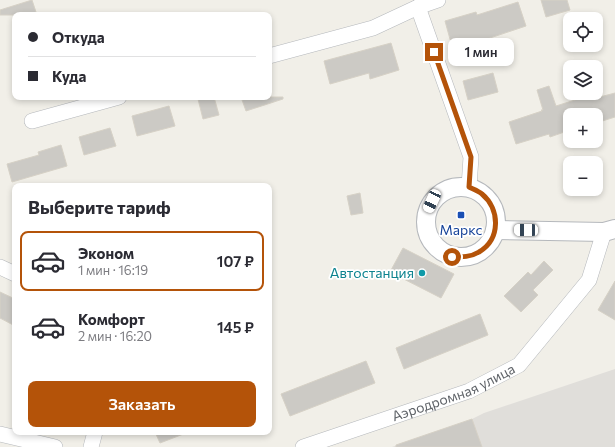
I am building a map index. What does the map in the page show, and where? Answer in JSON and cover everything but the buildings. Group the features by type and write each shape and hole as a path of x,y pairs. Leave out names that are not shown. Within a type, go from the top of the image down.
{"street":[{"path":"272,55 373,28 418,6 438,0"},
{"path":"418,6 471,157 469,187"},
{"path":"32,121 108,100"},
{"path":"455,186 469,187 482,193 491,203 496,216 496,230 490,243 479,252 466,257 452,257 440,251 430,241 425,228 426,214 432,201 442,191 455,186"},
{"path":"496,230 609,231"},
{"name":"Аэродромная улица","path":"304,447 469,391 519,365 588,280 609,231"},
{"path":"0,267 12,273"},
{"path":"0,434 55,447"},
{"path":"91,447 94,435"}],"shaded area":[{"path":"615,369 615,447 392,447 472,419 484,413"}],"place":[{"name":"Маркс","path":"461,215"},
{"name":"Автостанция","path":"422,273"}],"route":[{"path":"434,52 471,157 469,187 482,193 491,203 496,216 496,230 490,243 479,252 466,257 452,257"}]}
